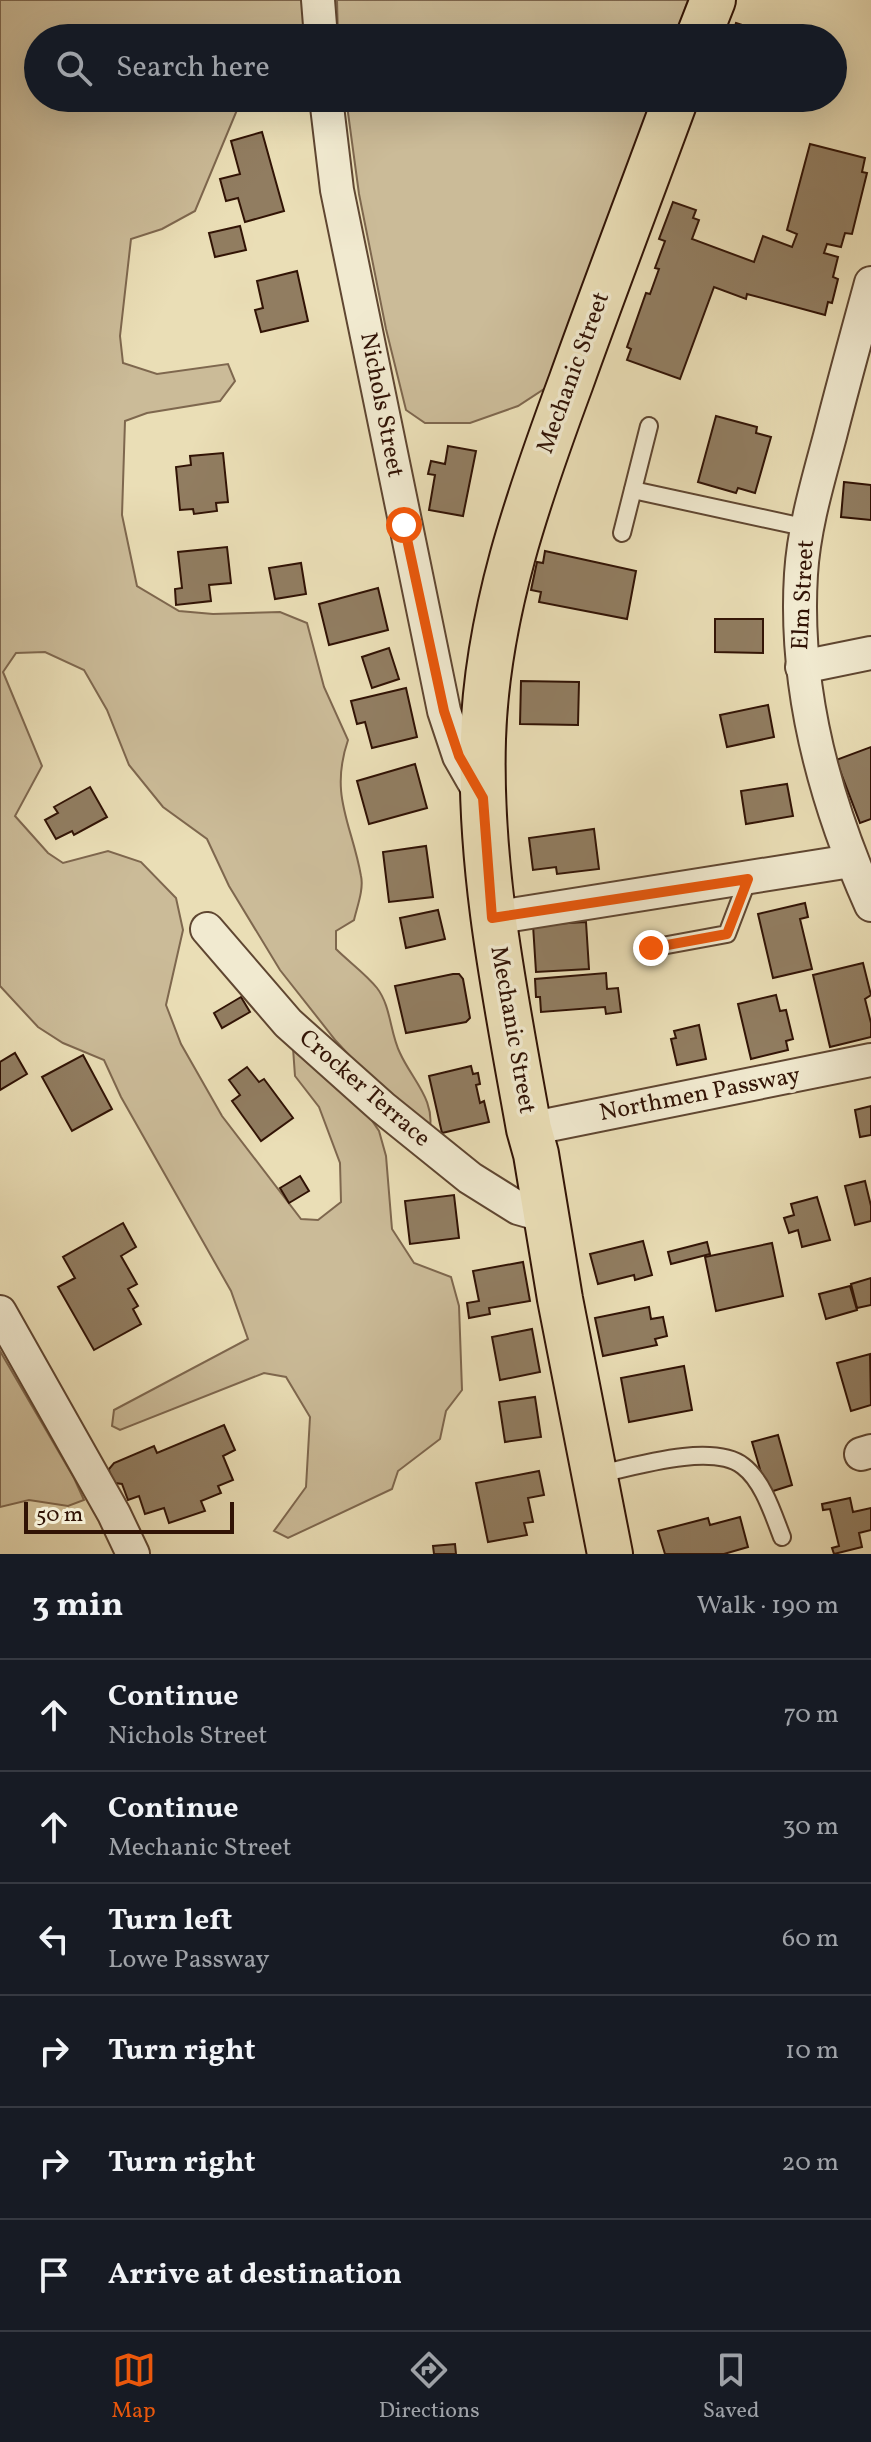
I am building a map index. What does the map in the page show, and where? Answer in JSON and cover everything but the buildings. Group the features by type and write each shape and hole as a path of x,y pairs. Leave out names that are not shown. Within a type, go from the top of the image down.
{"main road":[{"path":"704,24 713,0"},
{"name":"Mechanic Street","path":"610,1554 560,1299 492,918 483,798 483,736 501,595 526,504 671,112"}],"street":[{"path":"318,0 320,24"},
{"name":"Nichols Street","path":"328,112 337,190 444,711 459,756 483,798"},
{"name":"Elm Street","path":"871,283 813,498 801,572 802,667 820,757 851,861 871,905"},
{"path":"802,667 871,653"},
{"path":"492,918 851,861"},
{"name":"Crocker Terrace","path":"207,929 288,1023 382,1107 482,1186 518,1208 546,1216"},
{"name":"Northmen Passway","path":"529,1129 871,1060"},
{"path":"0,1312 114,1514 133,1554"}],"lane":[{"path":"622,533 649,426"},
{"path":"633,490 808,528"},
{"path":"651,948 727,934 748,879"},
{"path":"595,1475 682,1456 727,1459 743,1465 756,1482 782,1537"}],"shaded area":[{"path":"0,0 306,0 308,16 303,24 24,24 24,112 236,112 195,211 162,229 131,239 120,336 123,363 157,374 228,364 235,381 220,401 147,413 125,421 122,515 137,586 179,611 213,614 280,612 307,623 324,687 348,740 341,794 362,881 354,920 336,931 336,949 382,995 400,1053 427,1101 431,1121 429,1133 406,1117 336,1041 280,970 229,886 207,839 163,807 129,765 107,710 84,670 45,652 16,653 3,672 42,766 15,816 48,853 63,863 108,851 141,862 176,898 183,930 166,1005 181,1044 222,1116 301,1219 318,1220 341,1202 340,1163 319,1107 295,1076 293,1048 350,1088 379,1131 386,1156 392,1229 414,1263 451,1277 459,1306 462,1390 446,1411 440,1439 398,1471 392,1489 288,1538 274,1531 306,1487 310,1417 286,1377 264,1373 120,1430 112,1426 114,1410 248,1339 231,1291 121,1097 104,1060 63,1043 38,1027 0,986"},
{"path":"337,0 688,0 680,24 338,24"},
{"path":"348,112 650,112 547,387 518,406 470,423 425,423 406,410 359,194"},
{"path":"0,1351 84,1500 68,1506 29,1500 0,1507"}],"route":[{"path":"404,525 444,711 459,756 483,798 492,918 748,879 727,934 651,948"}]}
